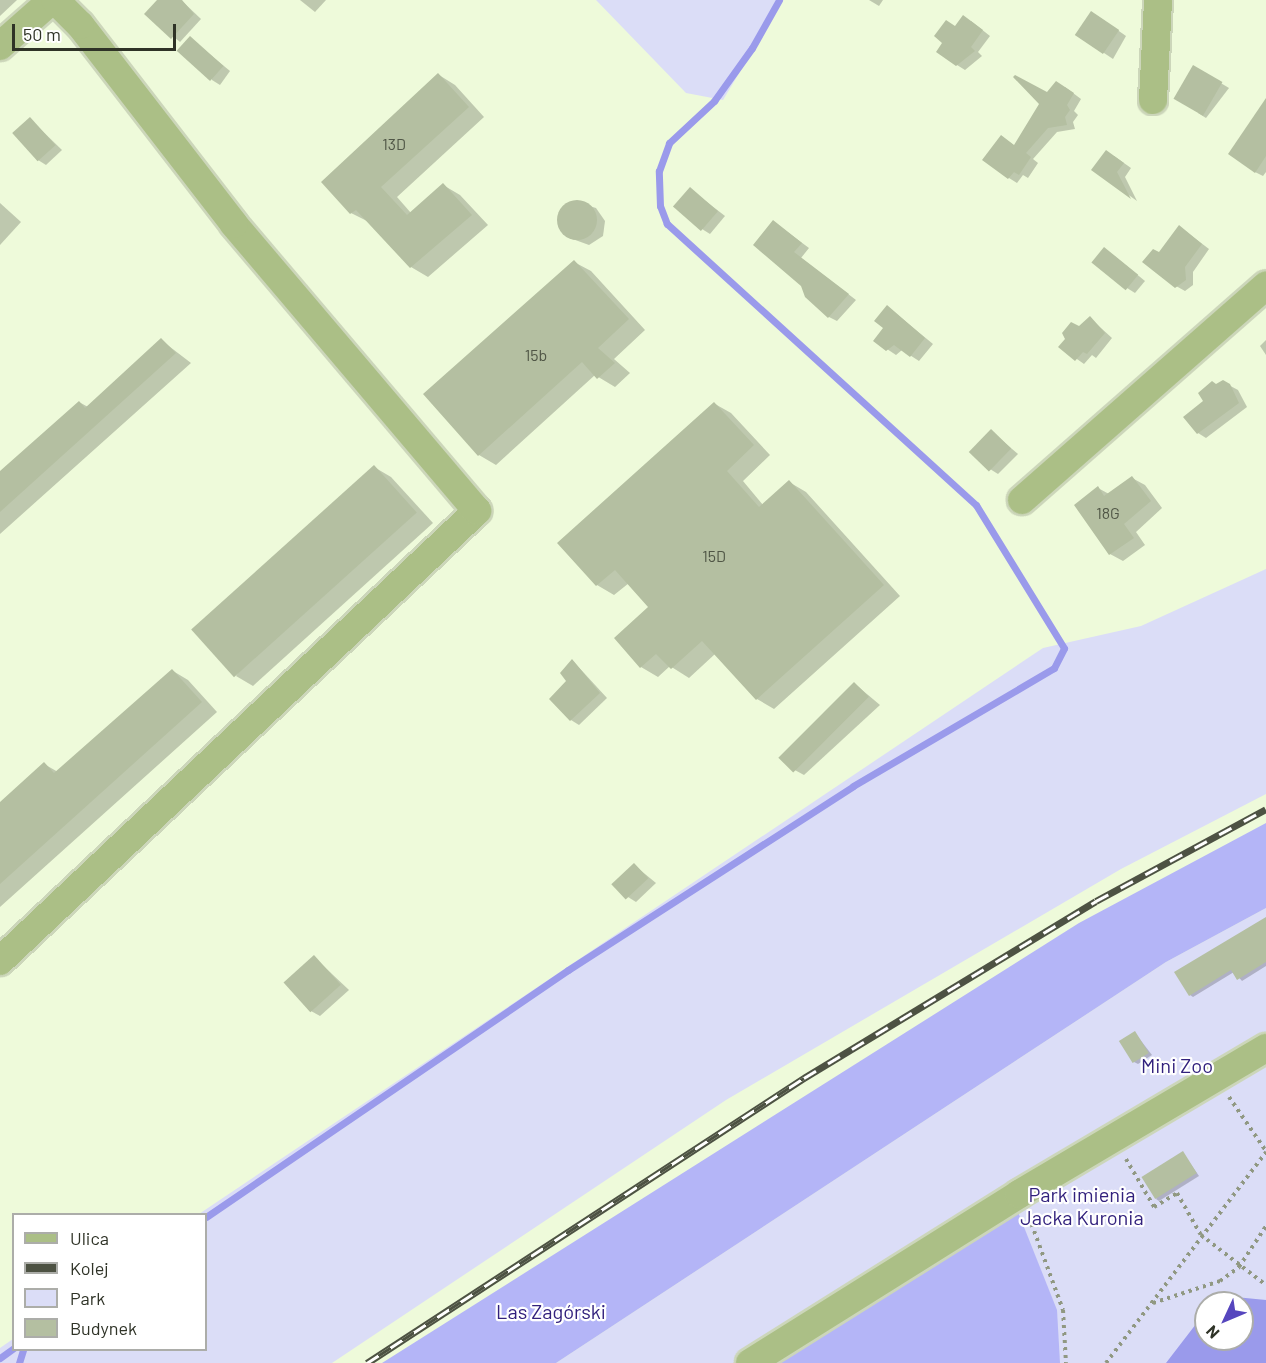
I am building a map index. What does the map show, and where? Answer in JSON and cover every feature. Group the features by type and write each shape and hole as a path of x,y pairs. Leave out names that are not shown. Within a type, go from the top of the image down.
{"street":[{"path":"0,46 54,0 80,25 234,224 477,511 0,961"},
{"path":"1153,100 1158,0"},
{"path":"1022,500 1266,285"},
{"path":"750,1363 1019,1194 1215,1076 1266,1048"}],"path":[{"path":"1106,1363 1266,1151 1215,1076"},
{"path":"1114,1137 1154,1207 1177,1193 1201,1235 1239,1267 1266,1285"},
{"path":"1019,1194 1063,1310 1066,1363"},
{"path":"1153,1303 1220,1281 1239,1267 1266,1226"}],"green space":[{"path":"596,0 783,0 723,100 686,93"},
{"path":"1266,569 1266,794 1121,869 726,1100 332,1363 0,1363 0,1348 12,1340 12,1351 207,1351 207,1213 200,1213 1043,648 1141,626"},
{"name":"Las Zagórski","path":"1266,823 1266,908 1166,962 556,1363 382,1363 1079,923"},
{"name":"Park imienia Jacka Kuronia","path":"1266,908 1266,1363 556,1363 1166,962"},
{"path":"1018,1212 1057,1310 1060,1363 777,1363"}],"shaded area":[{"path":"1254,1299 1266,1300 1266,1363 1166,1363 1194,1327 1194,1351 1254,1351"}],"building":[{"path":"157,0 182,0 194,14 171,39 144,14"},
{"path":"1091,11 1119,30 1103,54 1075,35"},
{"path":"963,15 983,30 971,47 975,51 956,66 936,52 942,43 934,36 946,20 955,26"},
{"path":"190,36 223,66 210,81 177,51"},
{"path":"1193,65 1222,82 1203,116 1174,99"},
{"path":"438,73 469,107 381,187 407,215 443,183 472,215 410,268 356,210 350,214 321,182"},
{"path":"1015,75 1047,92 1056,81 1074,93 1067,105 1070,110 1065,117 1067,125 1048,128 1026,153 1031,157 1019,175 1014,172 1008,179 982,160 1001,135 1014,145 1039,104 1013,77"},
{"path":"1266,98 1266,156 1255,173 1228,154"},
{"path":"30,117 55,145 38,161 12,133"},
{"path":"1106,150 1124,163 1117,172 1131,199 1091,170"},
{"path":"690,187 718,211 701,231 673,207"},
{"path":"577,200 585,201 591,206 596,212 596,228 591,234 585,239 577,240 569,239 563,234 558,228 557,220 558,212 563,206 569,201"},
{"path":"773,220 802,243 794,252 849,294 828,318 805,297 801,286 753,245"},
{"path":"1179,225 1202,244 1185,267 1186,280 1175,288 1142,262 1153,249 1159,252"},
{"path":"1104,247 1138,275 1126,290 1091,263"},
{"path":"574,260 629,319 598,348 615,363 597,379 582,362 478,456 423,394"},
{"path":"887,305 925,338 910,357 894,345 886,351 873,341 883,328 874,321"},
{"path":"1090,316 1105,333 1087,354 1083,352 1075,361 1058,347 1065,339 1062,333 1071,322 1079,326"},
{"path":"161,338 176,353 0,512 0,471 79,401 85,408"},
{"path":"1223,380 1230,384 1239,403 1197,434 1183,417 1203,401 1198,393 1212,381 1216,384"},
{"path":"714,402 754,445 727,471 759,507 789,480 884,585 756,700 702,641 671,669 656,654 640,668 614,638 648,607 615,570 596,586 557,543"},
{"path":"991,429 1011,448 989,471 969,452"},
{"path":"374,465 417,513 234,677 191,630"},
{"path":"1132,476 1151,501 1124,524 1134,538 1109,555 1074,505 1098,486 1104,496"},
{"path":"572,659 600,693 570,721 549,699 566,681 560,673"},
{"path":"172,669 202,702 0,884 0,802 44,762 54,773"},
{"path":"854,682 869,697 793,773 778,758"},
{"path":"634,863 648,878 626,900 611,884"},
{"path":"1266,917 1266,962 1237,980 1231,970 1189,996 1174,972"},
{"path":"314,955 341,985 310,1012 284,982"},
{"path":"1135,1031 1149,1053 1133,1063 1119,1041"},
{"path":"1183,1151 1197,1173 1155,1199 1141,1177"}],"waterway":[{"path":"207,1216 568,970 853,786 1054,668 1064,648 976,505 667,224 660,206 659,171 669,143 714,101 752,48 779,0"},
{"path":"0,1358 12,1349"},
{"path":"19,1363 23,1351"}],"railway":[{"path":"367,1363 804,1078 1096,901 1266,809"}],"park label":[{"name":"Mini Zoo","path":"1177,1065"}]}
